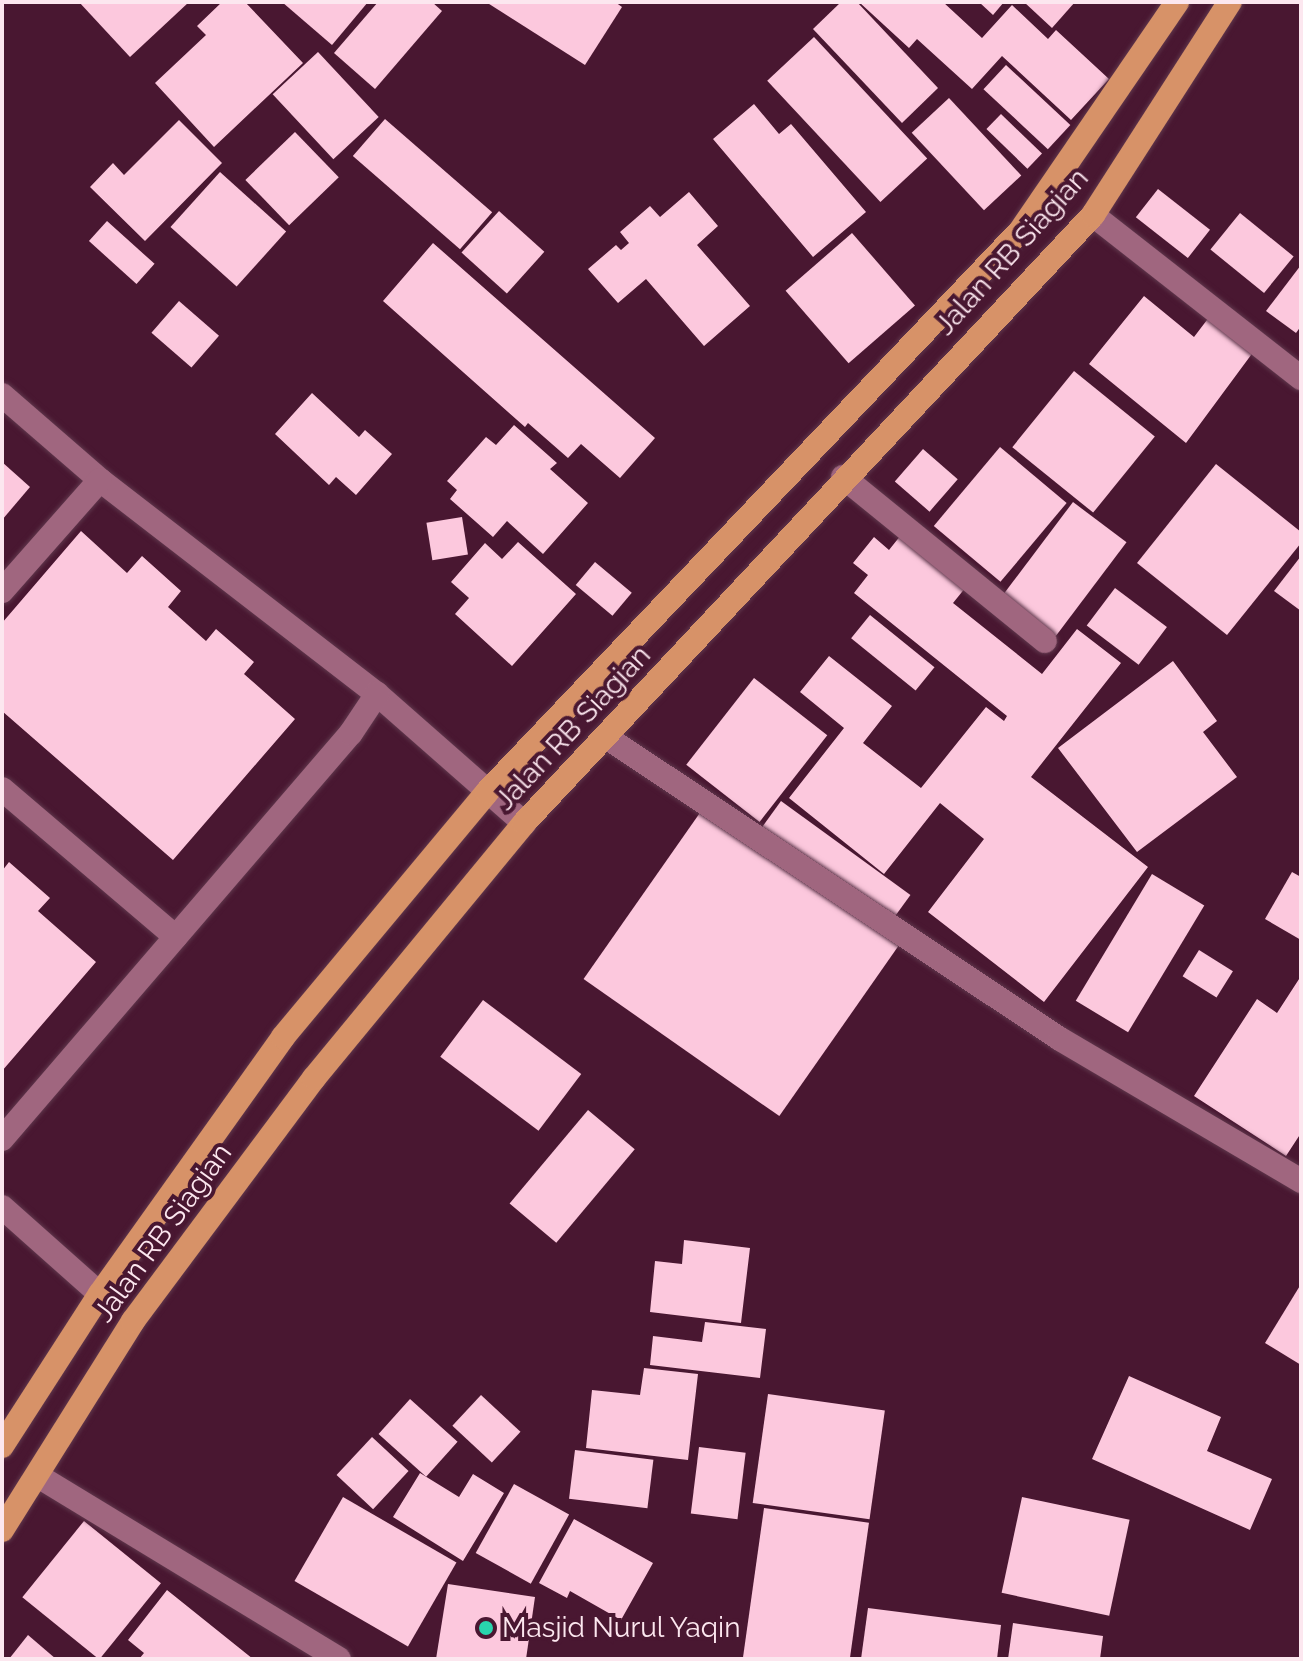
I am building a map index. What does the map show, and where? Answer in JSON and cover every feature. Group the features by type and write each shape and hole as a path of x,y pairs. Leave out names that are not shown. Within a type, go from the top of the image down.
{"highway":[{"name":"Jalan RB Siagian","path":"2,1446 100,1294 283,1037 487,792 1021,230 1177,2"},
{"name":"Jalan RB Siagian","path":"2,1530 152,1295 314,1078 524,823 843,477 1093,215 1230,2"}],"street":[{"path":"1093,215 1301,378"},
{"path":"2,395 100,480 377,694 524,823"},
{"path":"843,477 1045,641"},
{"path":"2,591 100,480"},
{"path":"2,1139 351,733 377,694"},
{"path":"606,737 1060,1039 1301,1181"},
{"path":"2,789 176,937"},
{"path":"2,1207 100,1294"},
{"path":"38,1476 339,1659"}],"building":[{"path":"79,2 189,2 130,57"},
{"path":"222,2 245,2 303,63 214,147 155,83 206,35 197,26"},
{"path":"282,2 368,2 332,45"},
{"path":"378,2 432,2 442,11 375,89 334,53"},
{"path":"486,2 615,2 622,7 585,65"},
{"path":"841,2 857,2 938,88 902,123 813,29"},
{"path":"859,2 943,2 982,38 1012,5 1048,39 1056,30 1109,79 1071,120 1002,56 972,89 917,39 909,48"},
{"path":"979,2 1004,2 993,15"},
{"path":"1024,2 1075,2 1052,28"},
{"path":"814,37 927,158 880,202 767,81"},
{"path":"318,52 379,117 333,159 273,94"},
{"path":"1006,65 1070,125 1048,149 983,89"},
{"path":"949,98 1021,176 984,210 912,133"},
{"path":"754,104 779,134 791,124 866,212 813,257 713,139"},
{"path":"1001,114 1042,154 1027,169 986,129"},
{"path":"385,119 492,212 460,249 353,156"},
{"path":"179,120 222,163 145,241 90,187 113,163 124,175"},
{"path":"295,132 339,177 289,225 245,180"},
{"path":"220,172 286,232 237,287 170,227"},
{"path":"1158,189 1210,230 1188,258 1136,217"},
{"path":"689,192 718,226 697,245 750,306 704,346 646,279 618,303 588,269 616,245 621,250 629,243 620,232 650,206 660,217"},
{"path":"499,211 544,252 507,293 462,253"},
{"path":"1240,213 1294,256 1264,293 1210,250"},
{"path":"107,221 155,264 136,284 89,241"},
{"path":"852,233 915,305 849,363 786,291"},
{"path":"433,243 655,438 620,478 581,444 568,458 528,423 525,427 383,301"},
{"path":"1301,265 1301,326 1296,333 1266,311"},
{"path":"1144,296 1194,337 1210,316 1254,351 1186,443 1089,364"},
{"path":"179,301 219,336 191,367 151,333"},
{"path":"1074,371 1155,436 1093,513 1012,447"},
{"path":"312,393 359,437 365,430 392,454 356,495 336,477 329,485 275,434"},
{"path":"514,425 557,463 550,469 588,503 543,554 507,521 493,537 450,499 457,490 447,481 486,437 496,445"},
{"path":"1000,447 1067,503 1000,582 934,526"},
{"path":"923,449 958,479 930,512 895,481"},
{"path":"2,462 30,487 2,520"},
{"path":"1216,464 1301,532 1301,543 1227,635 1137,563"},
{"path":"1073,502 1127,542 1055,637 1001,597"},
{"path":"462,517 468,555 432,560 426,523"},
{"path":"81,531 127,573 142,556 181,591 168,607 206,641 216,629 254,662 244,674 295,719 173,860 2,711 2,623"},
{"path":"901,535 966,587 953,603 1042,674 1077,629 1121,663 1031,777 1148,867 1044,1002 928,912 984,839 940,803 884,874 789,798 844,728 800,692 829,656 892,706 863,743 921,788 986,707 1004,721 1007,716 854,593 868,575 853,563 874,537 889,550"},
{"path":"518,542 576,594 512,666 455,614 469,598 451,582 485,543 502,559"},
{"path":"1301,556 1301,611 1274,591"},
{"path":"595,562 632,593 612,616 576,585"},
{"path":"1115,588 1167,627 1139,665 1087,626"},
{"path":"870,615 935,667 916,691 851,638"},
{"path":"1173,661 1217,721 1203,732 1237,777 1137,852 1058,748"},
{"path":"754,678 827,735 760,822 686,765"},
{"path":"781,801 910,895 890,923 761,829"},
{"path":"704,807 900,944 779,1116 584,979"},
{"path":"9,862 50,898 38,911 96,962 2,1071 2,871"},
{"path":"1292,872 1301,877 1301,940 1265,919"},
{"path":"1152,874 1204,905 1128,1032 1076,1001"},
{"path":"1199,950 1233,971 1216,997 1183,976"},
{"path":"1301,976 1301,1133 1286,1156 1194,1096 1257,999 1277,1013"},
{"path":"483,1000 581,1074 539,1131 440,1057"},
{"path":"588,1110 635,1149 556,1243 510,1203"},
{"path":"684,1240 750,1248 741,1323 650,1312 655,1261 682,1264"},
{"path":"1301,1284 1301,1365 1265,1343"},
{"path":"705,1322 766,1329 760,1378 650,1365 653,1336 702,1342"},
{"path":"644,1368 698,1374 688,1460 586,1448 592,1390 640,1395"},
{"path":"1129,1376 1221,1417 1207,1451 1272,1479 1250,1530 1092,1459"},
{"path":"768,1394 885,1410 870,1519 753,1503"},
{"path":"481,1395 520,1432 492,1463 452,1426"},
{"path":"410,1399 458,1442 426,1477 379,1434"},
{"path":"372,1437 409,1471 373,1509 337,1475"},
{"path":"699,1447 746,1453 737,1519 691,1514"},
{"path":"575,1450 653,1460 647,1508 569,1499"},
{"path":"420,1473 459,1497 473,1474 504,1493 463,1561 393,1517"},
{"path":"514,1484 569,1515 531,1584 476,1553"},
{"path":"343,1497 456,1562 408,1647 294,1581"},
{"path":"1022,1497 1130,1520 1109,1616 1002,1593"},
{"path":"764,1508 869,1523 850,1659 743,1659"},
{"path":"574,1519 653,1563 621,1620 570,1591 567,1598 539,1583"},
{"path":"84,1521 161,1583 100,1659 22,1597"},
{"name":"Masjid Nurul Yaqin","path":"448,1584 535,1597 526,1659 436,1659"},
{"path":"167,1590 253,1659 139,1659 144,1653 128,1640"},
{"path":"868,1608 1001,1625 997,1659 861,1659"},
{"path":"1013,1623 1103,1636 1100,1659 1008,1659"},
{"path":"28,1635 56,1659 9,1659"}],"place":[{"name":"Masjid Nurul Yaqin","path":"486,1628"}]}
